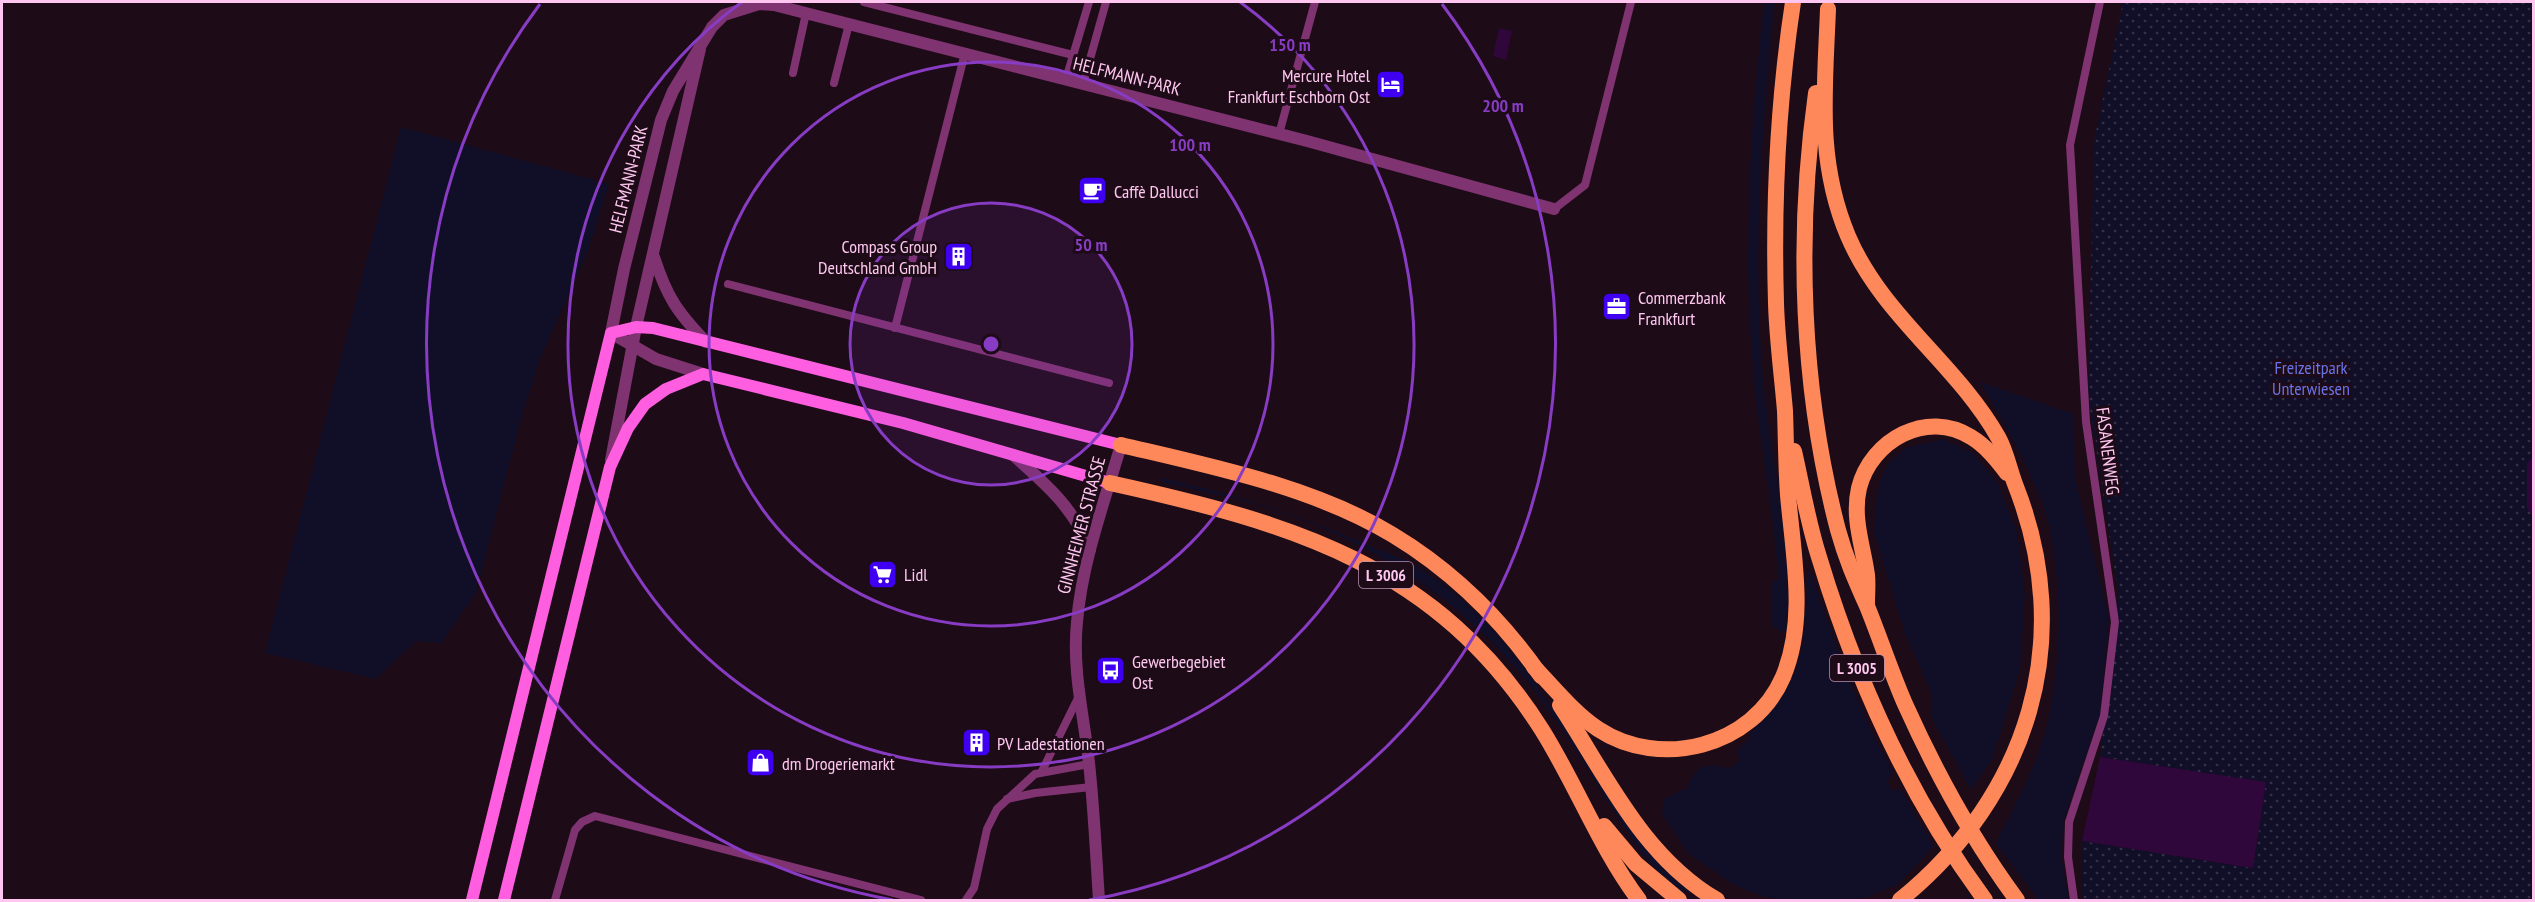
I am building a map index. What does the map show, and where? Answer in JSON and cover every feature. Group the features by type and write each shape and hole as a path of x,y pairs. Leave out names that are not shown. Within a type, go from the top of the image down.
{"highway":[{"name":"L 3005","path":"1793,2 1778,150 1776,220 1776,304 1785,412 1818,555 1855,663 1880,723 1935,826 1985,900"},
{"name":"L 3005","path":"1829,5 1811,130 1806,211 1805,297 1813,393 1824,464 1850,573 1867,606 1893,675 1931,759 1964,820 2017,900"},
{"path":"1829,5 1824,135 1826,160 1838,210 1863,266 1892,310 1979,408 1999,439 2034,542 2040,578 2042,632 2033,701 2023,736 2000,788 1952,852 1900,900"},
{"path":"1534,667 1582,717 1616,738 1654,749 1688,749 1715,742 1737,729 1763,706 1783,676 1793,635 1796,555 1788,494 1785,412"},
{"path":"1867,606 1867,574 1858,532 1859,489 1871,460 1885,446 1909,432 1924,428 1939,426 1955,430 1983,446 2014,480"},
{"name":"L 3006","path":"1121,445 1222,470 1296,493 1354,516 1392,535 1434,565 1476,600 1534,667"},
{"name":"L 3006","path":"1110,483 1215,507 1280,526 1342,551 1402,585 1449,621 1489,660 1541,729 1578,791"},
{"path":"1534,667 1633,821 1652,846 1694,886 1717,900"},
{"path":"1578,791 1614,862 1639,900"},
{"path":"1578,791 1636,864 1679,900"}],"main road":[{"name":"L 3006","path":"611,333 636,327 653,328 1121,445"},
{"path":"472,900 611,333"},
{"name":"L 3006","path":"703,374 903,423 1110,483"},
{"path":"504,900 610,467 628,428 645,404 666,389 703,374"}],"street":[{"name":"HELFMANN-PARK","path":"611,333 624,269 661,120 673,91 712,27 724,15 759,4 799,8 849,24 1279,134 1554,209"},
{"name":"HELFMANN-PARK","path":"610,467 632,345 702,42"},
{"path":"654,256 664,289 674,306 706,342"},
{"path":"611,333 656,359 703,374"},
{"name":"GINNHEIMER STRASSE","path":"1098,900 1089,764 1079,695 1076,625 1080,591 1090,551 1121,445"},
{"path":"1013,454 1049,486 1072,514 1081,528 1090,551"}],"lane":[{"path":"864,2 1073,55"},
{"path":"1066,79 1089,2"},
{"path":"1083,84 1106,2"},
{"path":"1279,134 1315,2"},
{"path":"1554,209 1585,185 1631,2"},
{"name":"FASANENWEG","path":"2074,900 2067,857 2069,822 2104,716 2115,622 2086,422 2070,145 2100,2"},
{"path":"793,73 799,8"},
{"path":"834,83 849,24"},
{"path":"895,328 965,53"},
{"path":"728,284 1109,383"},
{"path":"1042,771 1079,695"},
{"path":"966,900 975,888 990,819 1007,800 1028,778 1042,771 1089,764"},
{"path":"1007,800 1035,793 1091,787"},
{"path":"555,900 575,830 582,822 595,816 921,900"}],"green space":[{"path":"1764,2 1775,2 1760,190 1758,284 1766,409 1785,540 1788,603 1785,633 1771,626 1772,582 1778,580 1773,524 1754,385 1749,313 1750,180 1755,91"},
{"name":"Freizeitpark Unterwiesen","path":"2123,2 2533,2 2533,900 2086,900 2081,895 2082,841 2253,868 2266,783 2100,757 2118,592 2088,394 2094,141"},
{"path":"401,127 609,184 587,253 540,359 522,415 476,593 441,643 416,641 376,679 265,653"},
{"path":"1980,382 2074,414 2075,477 2109,618 2100,714 2064,819 2061,856 2069,900 2039,900 1996,844 2034,766 2046,727 2053,697 2057,663 2058,594 2050,530 2042,503 2006,426"},
{"path":"1944,439 1973,453 1997,481 2017,531 2025,594 2020,669 1993,758 1971,790 1932,719 1932,695 1904,631 1874,532 1877,493 1886,466 1905,448"},
{"path":"1162,478 1241,498 1317,524 1406,560 1455,593 1504,642 1518,660 1626,823 1665,869 1687,889 1684,895 1657,871 1639,849 1565,734 1513,664 1453,607 1420,582 1385,560 1311,523 1258,505 1162,482"},
{"path":"1807,569 1812,576 1858,700 1893,772 1887,782 1892,790 1901,790 1934,846 1897,885 1865,898 1809,900 1765,897 1734,885 1688,853 1662,814 1665,798 1687,788 1698,769 1707,766 1729,768 1740,761 1737,751 1751,737 1749,733 1782,696 1792,678 1803,640 1806,619"}],"shaded area":[{"path":"1499,28 1512,31 1506,60 1493,56"},
{"path":"2100,757 2266,782 2253,868 2082,841"}],"waterway":[{"path":"2534,460 2530,464 2530,507 2534,513"}],"place":[{"name":"Mercure Hotel Frankfurt Eschborn Ost","path":"1391,85"},
{"name":"Caffè Dallucci","path":"1093,191"},
{"name":"Compass Group Deutschland GmbH","path":"958,256"},
{"name":"Commerzbank Frankfurt","path":"1617,307"},
{"name":"Lidl","path":"883,574"},
{"name":"Gewerbegebiet Ost","path":"1111,671"},
{"name":"PV Ladestationen","path":"976,743"},
{"name":"dm Drogeriemarkt","path":"761,763"}]}
